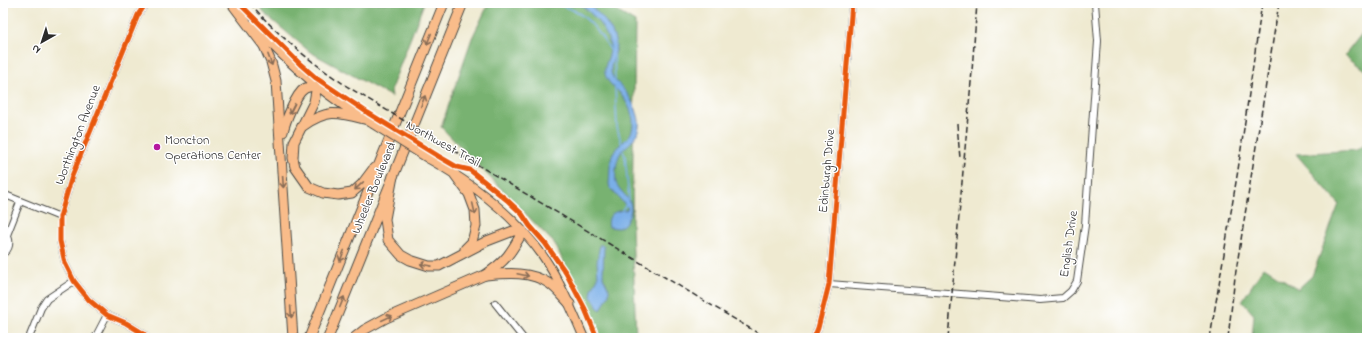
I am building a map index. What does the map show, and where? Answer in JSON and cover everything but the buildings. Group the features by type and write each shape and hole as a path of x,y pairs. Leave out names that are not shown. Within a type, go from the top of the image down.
{"highway":[{"name":"Wheeler Boulevard","path":"309,338 444,3"},
{"name":"Wheeler Boulevard","path":"328,338 463,3"},
{"path":"232,4 264,46 271,62 276,81 293,338"},
{"path":"281,143 285,123 296,100 304,89 317,85 314,102 294,142 293,158 295,167 309,187 323,193 338,195 352,192 362,184 383,156"},
{"path":"301,128 322,115 334,112 364,119"},
{"path":"455,175 469,194 475,210 476,226 472,242 462,253"},
{"path":"354,338 364,330 386,318 485,275 498,267 507,259 523,231 513,231 462,253 439,266 429,266 410,260 401,255 388,240 385,219 394,176"},
{"path":"485,275 519,273 537,278 551,284 570,304"}],"main road":[{"path":"232,4 290,63 341,104 470,184 523,231 546,262 570,304 584,338"}],"street":[{"name":"Worthington Avenue","path":"146,3 138,15 74,169 60,217 60,241 65,262 74,281 89,300 107,315 126,323 144,334 147,338"},
{"name":"Edinburgh Drive","path":"814,338 829,284 852,3"},
{"name":"English Drive","path":"829,284 1040,300 1063,298 1071,291 1077,281 1085,225 1098,41 1095,3"},
{"path":"3,194 60,217"},
{"path":"3,253 8,251 9,248 9,239 5,235 20,202"},
{"path":"29,338 41,308 47,299 74,281"},
{"path":"495,303 523,338"},
{"path":"95,338 107,315"}],"green space":[{"path":"256,3 424,3 391,89 392,97 310,52 265,14"},
{"path":"489,3 603,3 635,22 632,226 636,338 599,338 555,244 441,127 472,38"},
{"path":"1367,27 1367,72 1345,55"},
{"path":"1367,142 1367,338 1252,338 1254,315 1242,301 1264,267 1298,289 1312,276 1339,204 1296,154 1357,150"}],"water":[{"path":"579,3 587,3 598,13 612,32 616,46 611,72 614,79 630,99 639,118 637,133 633,140 621,152 616,166 616,183 628,198 631,206 629,217 623,225 618,228 609,227 608,223 610,216 615,212 626,210 628,208 610,188 610,164 613,153 631,133 633,120 625,100 610,84 606,77 605,67 610,50 604,30 595,18"},
{"path":"600,244 604,247 603,277 609,289 609,294 601,310 597,307 596,303 591,297 592,289 598,278 597,262"}],"waterway":[{"path":"558,3 575,11 591,23 611,51"},
{"path":"614,55 615,80"},
{"path":"615,87 617,127 622,145"},
{"path":"623,151 625,156 629,200"},
{"path":"622,210 627,203"}],"railway":[{"path":"250,3 284,38 321,68 348,87 766,338"},
{"path":"948,338 977,3"},
{"path":"1210,338 1238,170 1262,3"},
{"path":"1228,338 1235,277 1279,3"},
{"path":"957,124 960,158"}],"cycle path":[{"path":"146,3 138,15 72,176 60,217 60,241 65,263 74,281 89,300 107,315 126,323 144,334 147,338"},
{"name":"Northwest Trail","path":"239,3 316,78 368,113 438,156 457,167 470,170 522,214 566,273 585,309 597,338"},
{"path":"814,338 829,284 852,3"}],"place":[{"name":"Moncton Operations Center","path":"157,147"}]}
